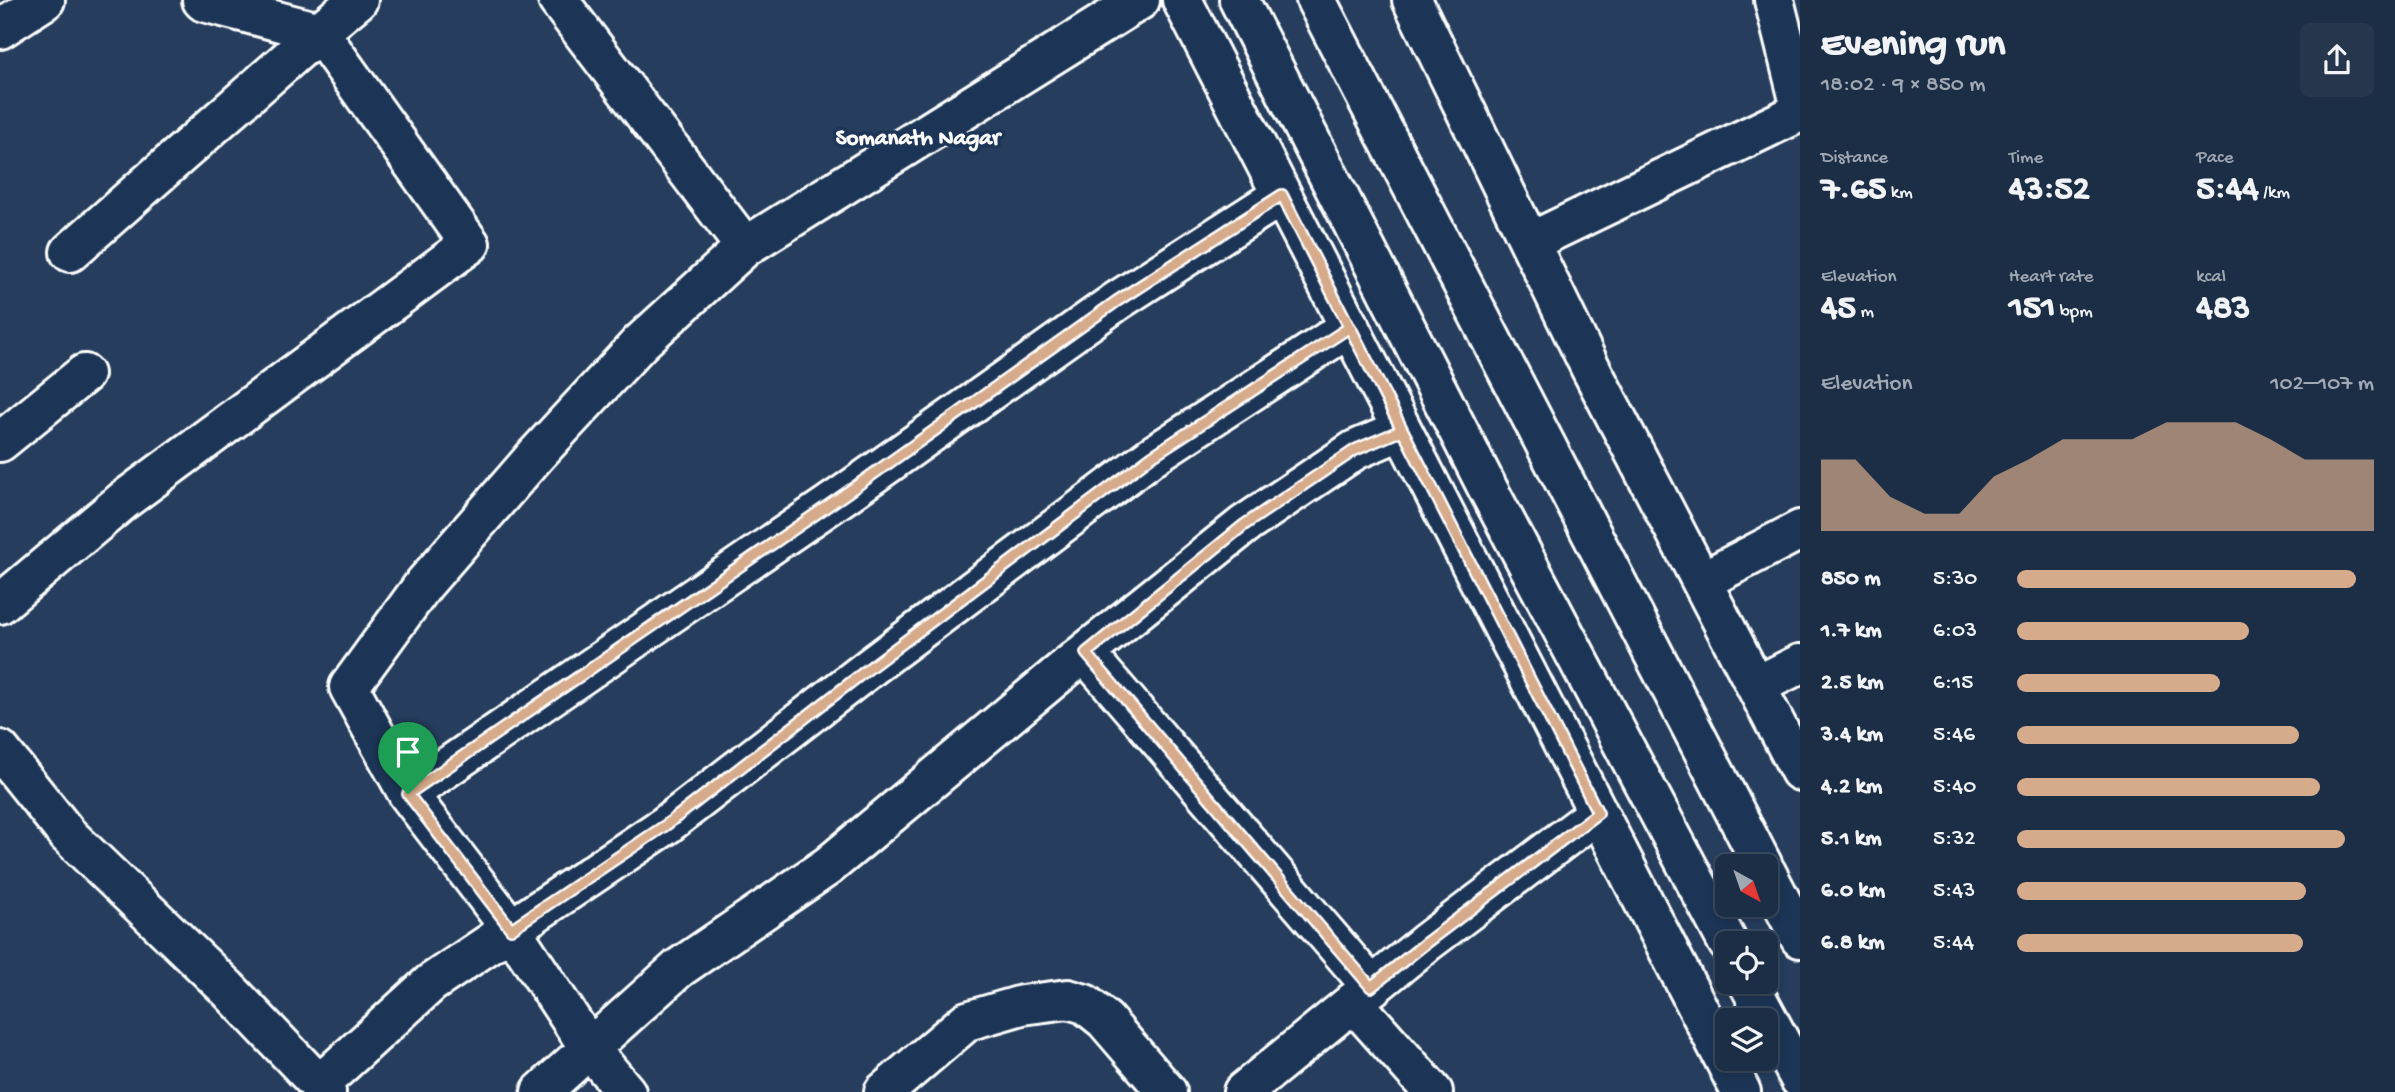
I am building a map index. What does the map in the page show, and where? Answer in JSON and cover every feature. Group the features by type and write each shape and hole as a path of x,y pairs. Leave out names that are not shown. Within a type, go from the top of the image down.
{"main road":[{"path":"0,29 45,0"},
{"path":"0,604 124,500 470,244 319,32 202,0"},
{"path":"70,252 358,0"},
{"path":"558,0 746,247"},
{"path":"626,1092 590,1049 511,929 408,794 349,687 424,584 536,455 640,343 746,247 1140,0"},
{"path":"1182,0 1741,1092"},
{"path":"1238,0 1489,491 1722,931"},
{"path":"1316,0 1757,854"},
{"path":"1530,242 1799,101 1774,0"},
{"path":"1415,1 1590,367 1800,771"},
{"path":"408,794 845,494 1117,301 1282,195"},
{"path":"0,750 68,835 227,988 322,1088 431,983 666,825 1152,456 1350,327"},
{"path":"0,442 84,374"},
{"path":"541,1092 679,968 828,866 1244,525 1355,450 1402,430"},
{"path":"1702,581 1800,530"},
{"path":"1086,653 1362,994 1433,1092"},
{"path":"1756,686 1800,664"},
{"path":"1243,1092 1427,942 1598,813"},
{"path":"1778,895 1800,938"},
{"path":"1754,994 1800,1079"},
{"path":"884,1092 967,1021 1021,1005 1068,999 1085,1004 1105,1020 1167,1092"}],"district":[{"name":"Somanath Nagar","path":"918,139"}],"route":[{"path":"408,794 511,929 666,825 1152,456 1350,327 1598,813 1371,987 1086,653 1244,525 1355,450 1402,430 1282,195 1117,301 845,494 408,794"}]}
